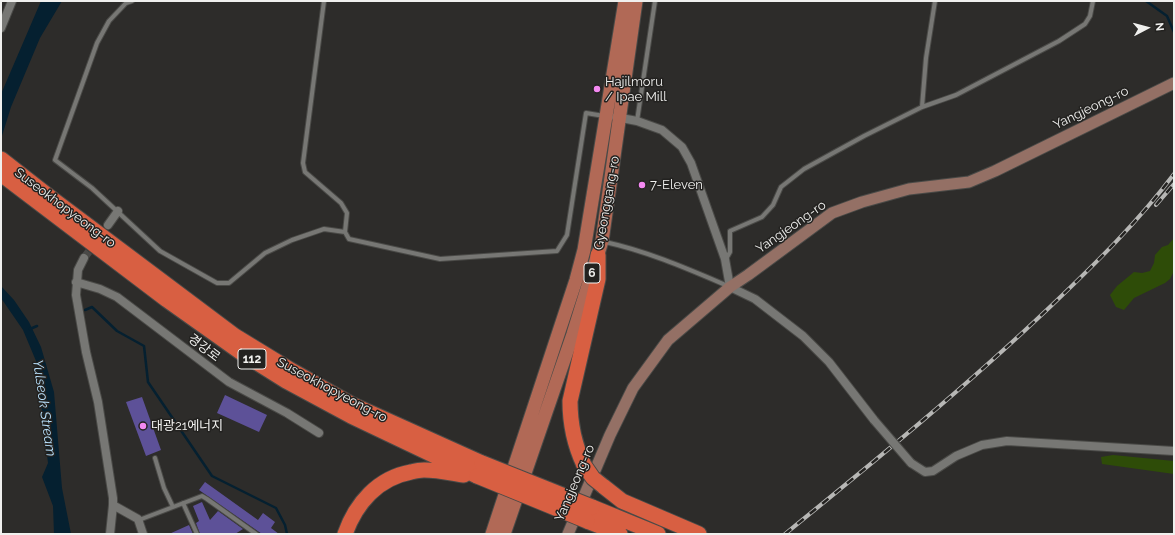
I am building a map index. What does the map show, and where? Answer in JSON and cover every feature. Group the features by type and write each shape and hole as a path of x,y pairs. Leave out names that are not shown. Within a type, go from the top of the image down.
{"highway":[{"name":"Suseokhopyeong-ro","path":"1,159 49,203 167,300 286,381 351,416 480,470 590,514 658,534"},
{"name":"Suseokhopyeong-ro","path":"1,174 49,203"},
{"path":"600,248 598,278 570,401 570,417 577,451 593,478 622,501 699,534"},
{"path":"344,534 350,520 363,499 389,479 400,474 422,470 480,470"},
{"name":"Suseokhopyeong-ro","path":"590,514 620,534"}],"main road":[{"name":"Gyeonggang-ro","path":"492,534 576,280 584,250 625,1"},
{"name":"Gyeonggang-ro","path":"504,534 600,248 621,118 636,1"},
{"name":"Yangjeong-ro","path":"568,534 610,435 632,388 668,340 730,287 832,214 862,202 909,189 969,182 995,171 1174,83"}],"street":[{"path":"1,28 12,1"},
{"path":"606,116 637,121 662,130 682,147 691,163 726,259 730,287 755,299 803,336 829,362 874,420 911,463 925,472 933,471 956,456 982,445 1008,441 1174,451"},
{"path":"108,225 118,212"},
{"path":"84,258 78,270 76,295 86,352 98,402 113,505 110,534"},
{"name":"경강로","path":"76,282 100,289 117,297 228,382 287,413 319,433"},
{"path":"113,505 135,516 139,520 143,534"}],"lane":[{"path":"132,1 126,3 109,21 97,43 55,160 92,188 160,250 217,283 229,283 265,253 292,240 324,229 345,232"},
{"path":"324,1 303,163 305,172 341,203 346,213 345,232 349,239 440,259 557,251 566,235 586,113 606,116"},
{"path":"637,121 654,1"},
{"path":"922,108 926,58 935,1"},
{"path":"726,259 730,252 730,231 762,217 773,205 781,187 804,169 864,136 922,108 956,95 1059,41 1085,24 1090,16 1093,1"},
{"path":"600,248 616,244 671,262 730,287"},
{"path":"155,458 164,488 173,507"},
{"path":"139,520 200,496 204,497 256,534"},
{"path":"183,503 197,534"}],"green space":[{"path":"1174,238 1174,271 1170,279 1165,283 1134,298 1124,310 1116,307 1110,295 1117,286 1134,272 1142,273 1150,271 1154,263 1155,255 1162,247 1168,245"},
{"path":"1113,455 1174,461 1174,474 1102,464 1101,457"}],"water":[{"path":"41,1 62,1 40,38 11,107 1,139 1,94"},
{"name":"Yulseok Stream","path":"1,286 14,300 29,322 41,347 54,392 62,488 71,534 54,534 53,506 42,477 48,463 36,361 23,330 1,298"}],"building":[{"path":"225,395 267,415 259,432 217,413"},
{"path":"142,397 161,450 146,456 126,402"},
{"path":"205,482 258,520 263,513 275,522 271,528 279,534 262,534 199,490"},
{"path":"202,502 210,520 218,511 243,529 235,534 200,534 196,523 199,521 193,506"},
{"path":"189,525 193,534 169,534"}],"waterway":[{"path":"1146,1 1167,16 1174,32"},
{"path":"85,310 92,307 117,331 144,346 148,382 212,476 276,508 285,525 287,534"},
{"path":"30,329 37,326"}],"tunnel":[{"path":"84,258 96,242"}],"railway":[{"path":"785,534 921,422 1020,335 1116,242 1146,209 1174,174"},
{"path":"1156,205 1174,184"}],"place":[{"name":"Hajilmoru / Ipae Mill","path":"597,89"},
{"name":"7-Eleven","path":"642,185"},
{"name":"대광21에너지","path":"143,426"}]}
